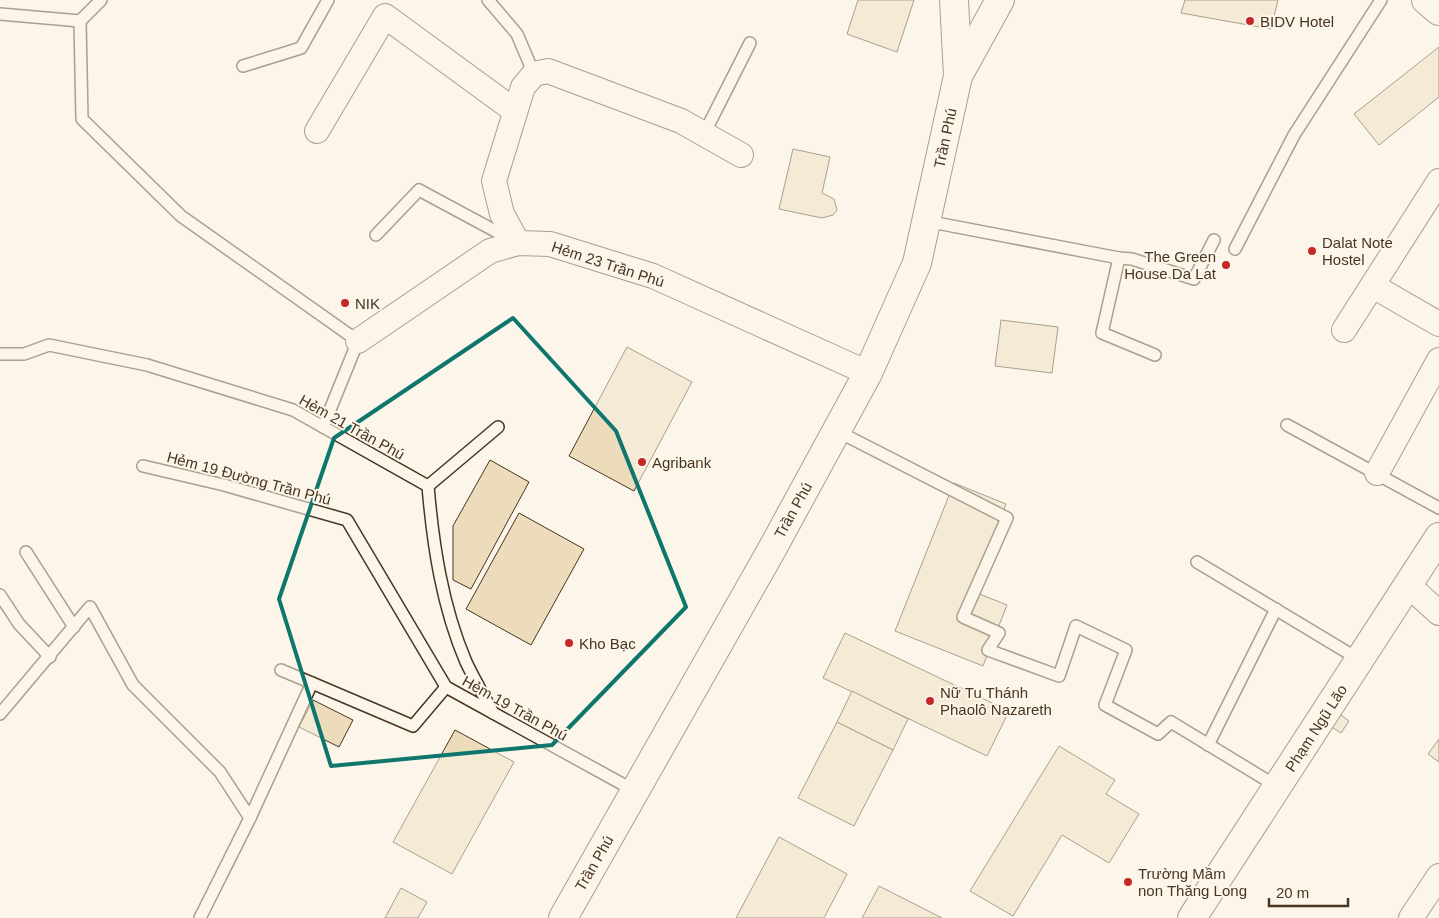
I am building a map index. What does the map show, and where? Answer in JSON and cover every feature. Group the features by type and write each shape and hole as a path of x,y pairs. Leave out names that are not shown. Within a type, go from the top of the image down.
{"main road":[{"name":"Trần Phú","path":"563,918 837,431 868,373 917,264 958,76 954,0"},
{"name":"Trần Phú","path":"958,76 1000,0"},
{"path":"1426,0 1439,11"},
{"name":"Phạm Ngũ Lão","path":"1192,918 1439,537"}],"street":[{"path":"318,131 385,16 515,112"},
{"path":"518,243 502,214 494,181 523,87 534,74 548,71 681,121 741,155"},
{"path":"1344,330 1439,181"},
{"name":"Hẻm 23 Trần Phú","path":"358,340 490,251 518,243 550,244 653,276 868,373"},
{"path":"1373,286 1439,324"},
{"path":"1377,473 1439,360"},
{"path":"1408,586 1439,613"},
{"path":"1411,918 1439,876"}],"lane":[{"path":"101,0 80,21 82,118 181,216 358,340 322,427"},
{"path":"243,66 301,48 328,0"},
{"path":"488,0 518,34 534,74"},
{"path":"1235,249 1294,135 1381,0"},
{"path":"0,14 80,21"},
{"path":"704,134 750,43"},
{"path":"376,235 419,190 518,243"},
{"path":"926,221 1118,258 1132,259 1194,279 1214,240"},
{"path":"1118,258 1102,333 1155,355"},
{"name":"Hẻm 21 Trần Phú","path":"0,354 24,354 49,345 147,365 293,410 428,486"},
{"path":"1287,425 1439,508"},
{"path":"493,713 466,661 449,611 433,545 428,486 498,426"},
{"path":"837,431 1007,518 963,617 999,633 988,650 1059,676 1076,626 1126,650 1105,705 1158,734 1171,722 1278,787"},
{"name":"Hẻm 19 Đường Trần Phú","path":"143,466 224,485 347,520"},
{"name":"Hẻm 19 Trần Phú","path":"347,520 446,687 635,791"},
{"path":"26,552 74,627"},
{"path":"1197,562 1360,660"},
{"path":"0,595 18,624 50,657"},
{"path":"0,714 90,608 132,685 220,772 250,818"},
{"path":"1208,745 1276,609"},
{"path":"281,670 413,726 446,687"},
{"path":"200,918 250,818 312,684"}],"highlighted area":[{"path":"513,318 616,431 686,607 552,745 331,766 279,599 334,438"}],"building":[{"path":"858,0 914,0 897,52 847,34"},
{"name":"BIDV Hotel","path":"1185,0 1278,0 1271,29 1181,13"},
{"path":"1439,47 1439,97 1379,145 1354,114"},
{"path":"793,149 830,157 822,193 834,199 837,210 833,215 822,218 779,209"},
{"path":"1001,320 1058,327 1052,373 995,366"},
{"path":"627,347 692,382 634,491 569,456"},
{"path":"490,460 529,482 471,589 453,580 453,526"},
{"path":"954,483 1006,504 972,591 1007,605 983,666 895,631"},
{"path":"519,513 584,549 531,645 466,609"},
{"name":"Nữ Tu Thánh Phaolô Nazareth","path":"845,633 1009,711 987,756 823,678"},
{"name":"Nữ Tu Thánh Phaolô Nazareth","path":"852,691 908,719 893,750 837,722"},
{"path":"313,700 353,720 339,747 299,727"},
{"path":"1335,711 1349,721 1341,733 1327,724"},
{"path":"837,722 893,750 854,826 798,798"},
{"path":"455,730 514,762 452,874 393,842"},
{"path":"1439,739 1439,762 1428,754"},
{"path":"1059,746 1115,780 1106,794 1139,814 1109,863 1062,835 1013,916 970,891"},
{"path":"779,837 847,874 824,918 736,918"},
{"path":"879,886 942,918 862,918"},
{"path":"401,888 427,902 418,918 385,918"}],"place":[{"name":"BIDV Hotel","path":"1250,21"},
{"name":"Dalat Note Hostel","path":"1312,251"},
{"name":"The Green House Da Lat","path":"1226,265"},
{"name":"NIK","path":"345,303"},
{"name":"Agribank","path":"642,462"},
{"name":"Kho Bạc","path":"569,643"},
{"name":"Nữ Tu Thánh Phaolô Nazareth","path":"930,701"},
{"name":"Trường Mầm non Thăng Long","path":"1128,882"}]}
